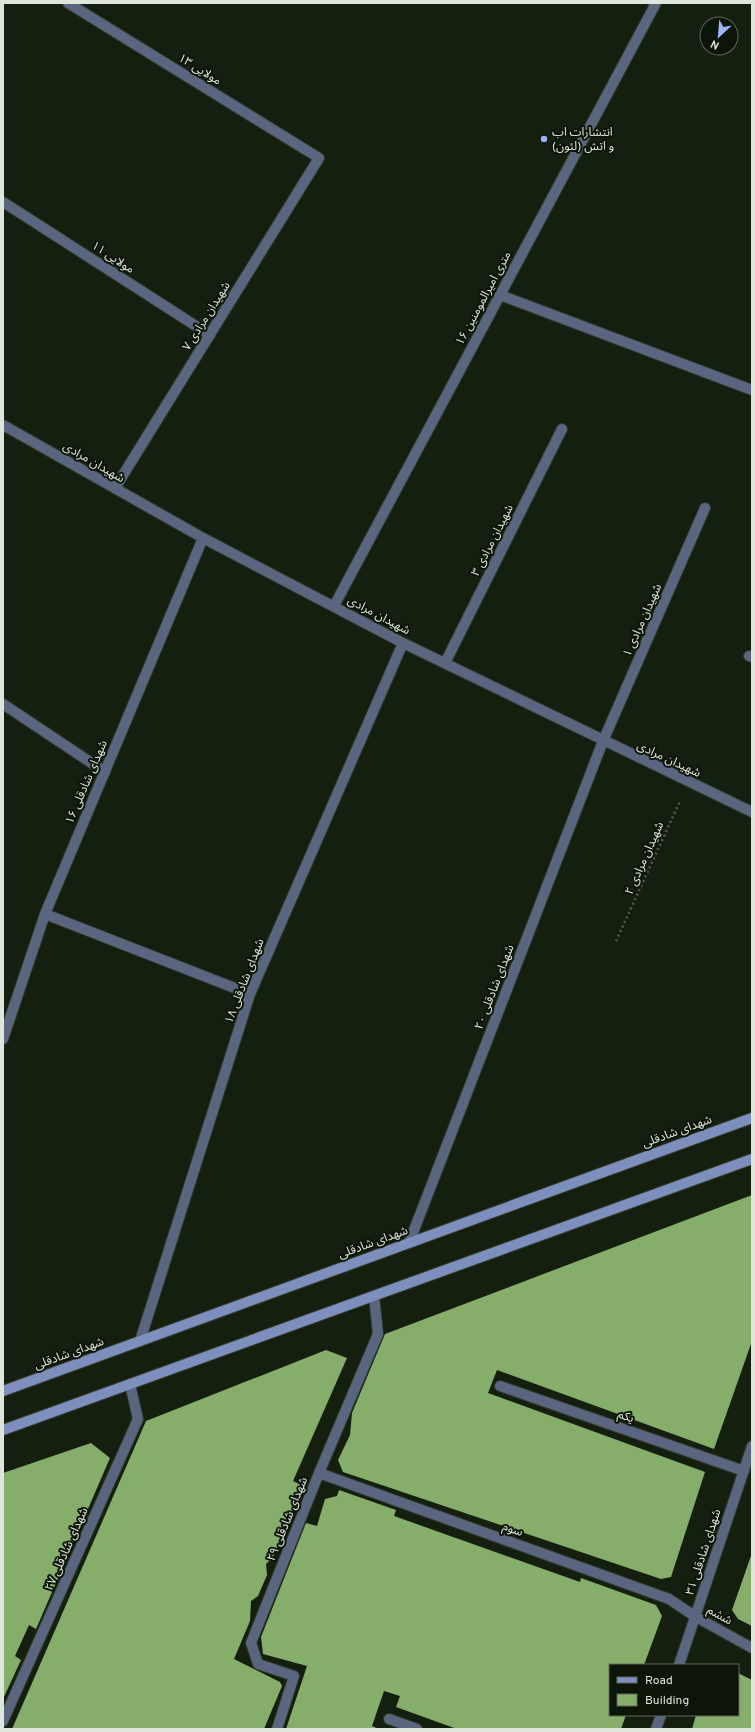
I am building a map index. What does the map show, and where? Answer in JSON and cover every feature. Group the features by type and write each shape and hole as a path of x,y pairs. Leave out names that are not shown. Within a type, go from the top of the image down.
{"main road":[{"name":"شهدای شادقلی","path":"3,1391 752,1118"},
{"path":"3,1430 752,1159"}],"street":[{"name":"مولایی ۱۳","path":"68,3 319,158"},
{"name":"۱۶ متری امیرالمومنین","path":"334,606 656,3"},
{"name":"شهیدان مرادی ۷","path":"115,488 319,158"},
{"name":"مولایی ۱۱","path":"3,202 210,335"},
{"path":"500,295 752,390"},
{"name":"شهیدان مرادی","path":"3,425 203,538 403,643 752,812"},
{"name":"شهیدان مرادی ۳","path":"445,663 562,429"},
{"name":"شهیدان مرادی ۱","path":"603,741 705,508"},
{"name":"شهدای شادقلی ۱۶","path":"3,1040 45,914 203,538"},
{"name":"شهدای شادقلی ۱۸","path":"140,1341 250,994 403,643"},
{"path":"3,704 104,772"},
{"name":"شهدای شادقلی ۲۰","path":"409,1243 603,741"},
{"path":"45,914 250,994"},
{"name":"شهدای شادقلی ۲۹","path":"277,1729 294,1676 258,1664 251,1643 319,1473 378,1334 374,1296"},
{"name":"شهدای شادقلی ۲۷","path":"3,1721 138,1419 130,1384"},
{"name":"یکم","path":"500,1386 744,1471"},
{"name":"شهدای شادقلی ۳۱","path":"678,1664 696,1617 752,1446"},
{"name":"سوم","path":"319,1473 669,1599 696,1617"},
{"name":"ششم","path":"696,1617 752,1648"},
{"path":"656,1729 661,1716"},
{"path":"389,1719 417,1729"}],"path":[{"name":"شهیدان مرادی ۲","path":"616,941 688,782"}],"building":[{"path":"752,1195 752,1341 714,1449 497,1370 488,1393 705,1472 671,1577 661,1579 343,1472 338,1460 350,1435 352,1413 385,1334"},
{"path":"326,1350 347,1358 293,1481 303,1486 273,1557 266,1564 267,1575 258,1596 251,1601 250,1621 234,1659 280,1682 282,1686 264,1729 12,1729 146,1421"},
{"path":"91,1443 110,1458 36,1629 29,1625 15,1656 21,1660 3,1699 3,1473"},
{"path":"339,1490 396,1510 394,1516 580,1582 581,1578 656,1605 662,1616 644,1664 609,1664 609,1716 626,1716 621,1729 457,1729 396,1707 400,1696 384,1691 372,1726 379,1729 286,1729 307,1666 263,1654 261,1637 306,1523 317,1526 325,1499 337,1496"},
{"path":"752,1553 752,1626 738,1619 732,1610"},
{"path":"739,1674 752,1680 752,1729 692,1729 696,1716 739,1716"}],"place":[{"name":"انتشارات اب و اتش (لئون)","path":"544,139"}]}
